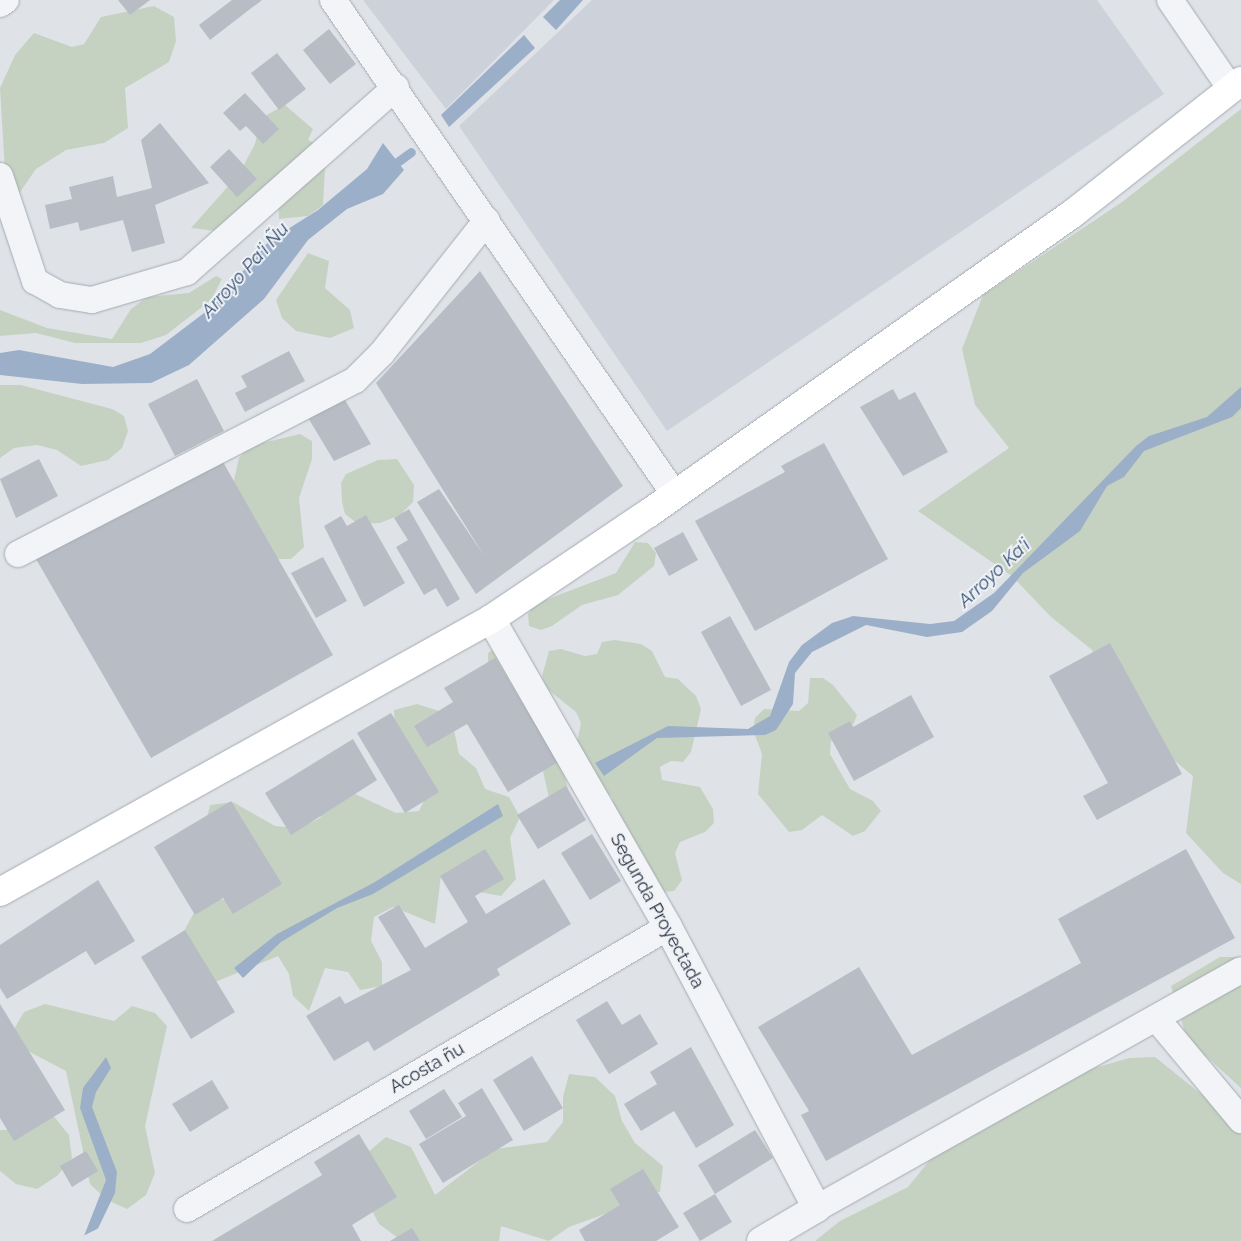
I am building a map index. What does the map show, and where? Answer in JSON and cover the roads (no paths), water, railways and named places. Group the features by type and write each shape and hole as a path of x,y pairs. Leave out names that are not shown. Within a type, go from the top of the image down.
{"main road":[{"path":"0,892 491,619 675,494 1072,214 1236,85"}],"street":[{"path":"0,4 6,0"},
{"path":"333,0 396,87 675,494"},
{"path":"1170,0 1236,85"},
{"path":"0,176 35,281 60,295 92,300 187,272 396,87"},
{"path":"18,554 355,380 382,353 487,220"},
{"name":"Segunda Proyectada","path":"491,619 668,927 817,1208"},
{"name":"Acosta ñu","path":"187,1209 668,927"},
{"path":"761,1241 1241,970"},
{"path":"1156,1018 1241,1120"}],"water":[{"path":"560,0 583,0 556,30 543,17"},
{"path":"524,35 535,48 449,127 441,115"},
{"path":"383,143 404,170 383,194 347,209 308,240 264,299 189,365 151,383 82,384 0,375 0,353 19,350 113,367 150,354 212,307 269,241 318,210 367,169"},
{"path":"1241,387 1241,408 1232,417 1144,451 1124,477 1107,486 1080,531 1023,573 992,611 962,632 927,637 866,625 812,652 795,673 793,704 776,730 765,735 657,738 604,776 595,763 668,726 748,729 770,716 789,662 802,645 832,623 853,616 930,624 954,621 994,593 1136,446 1149,436 1207,417"},
{"path":"498,804 503,816 373,894 337,908 281,942 243,978 234,968 277,934 375,882"},
{"path":"106,1057 111,1068 96,1092 92,1107 117,1172 115,1193 92,1241 82,1241 106,1180 80,1108 83,1088"}],"waterway":[{"name":"Arroyo Pa'i Ñu","path":"389,168 411,152"}],"water label":[{"name":"Arroyo Ka'i","path":"994,573"}]}
